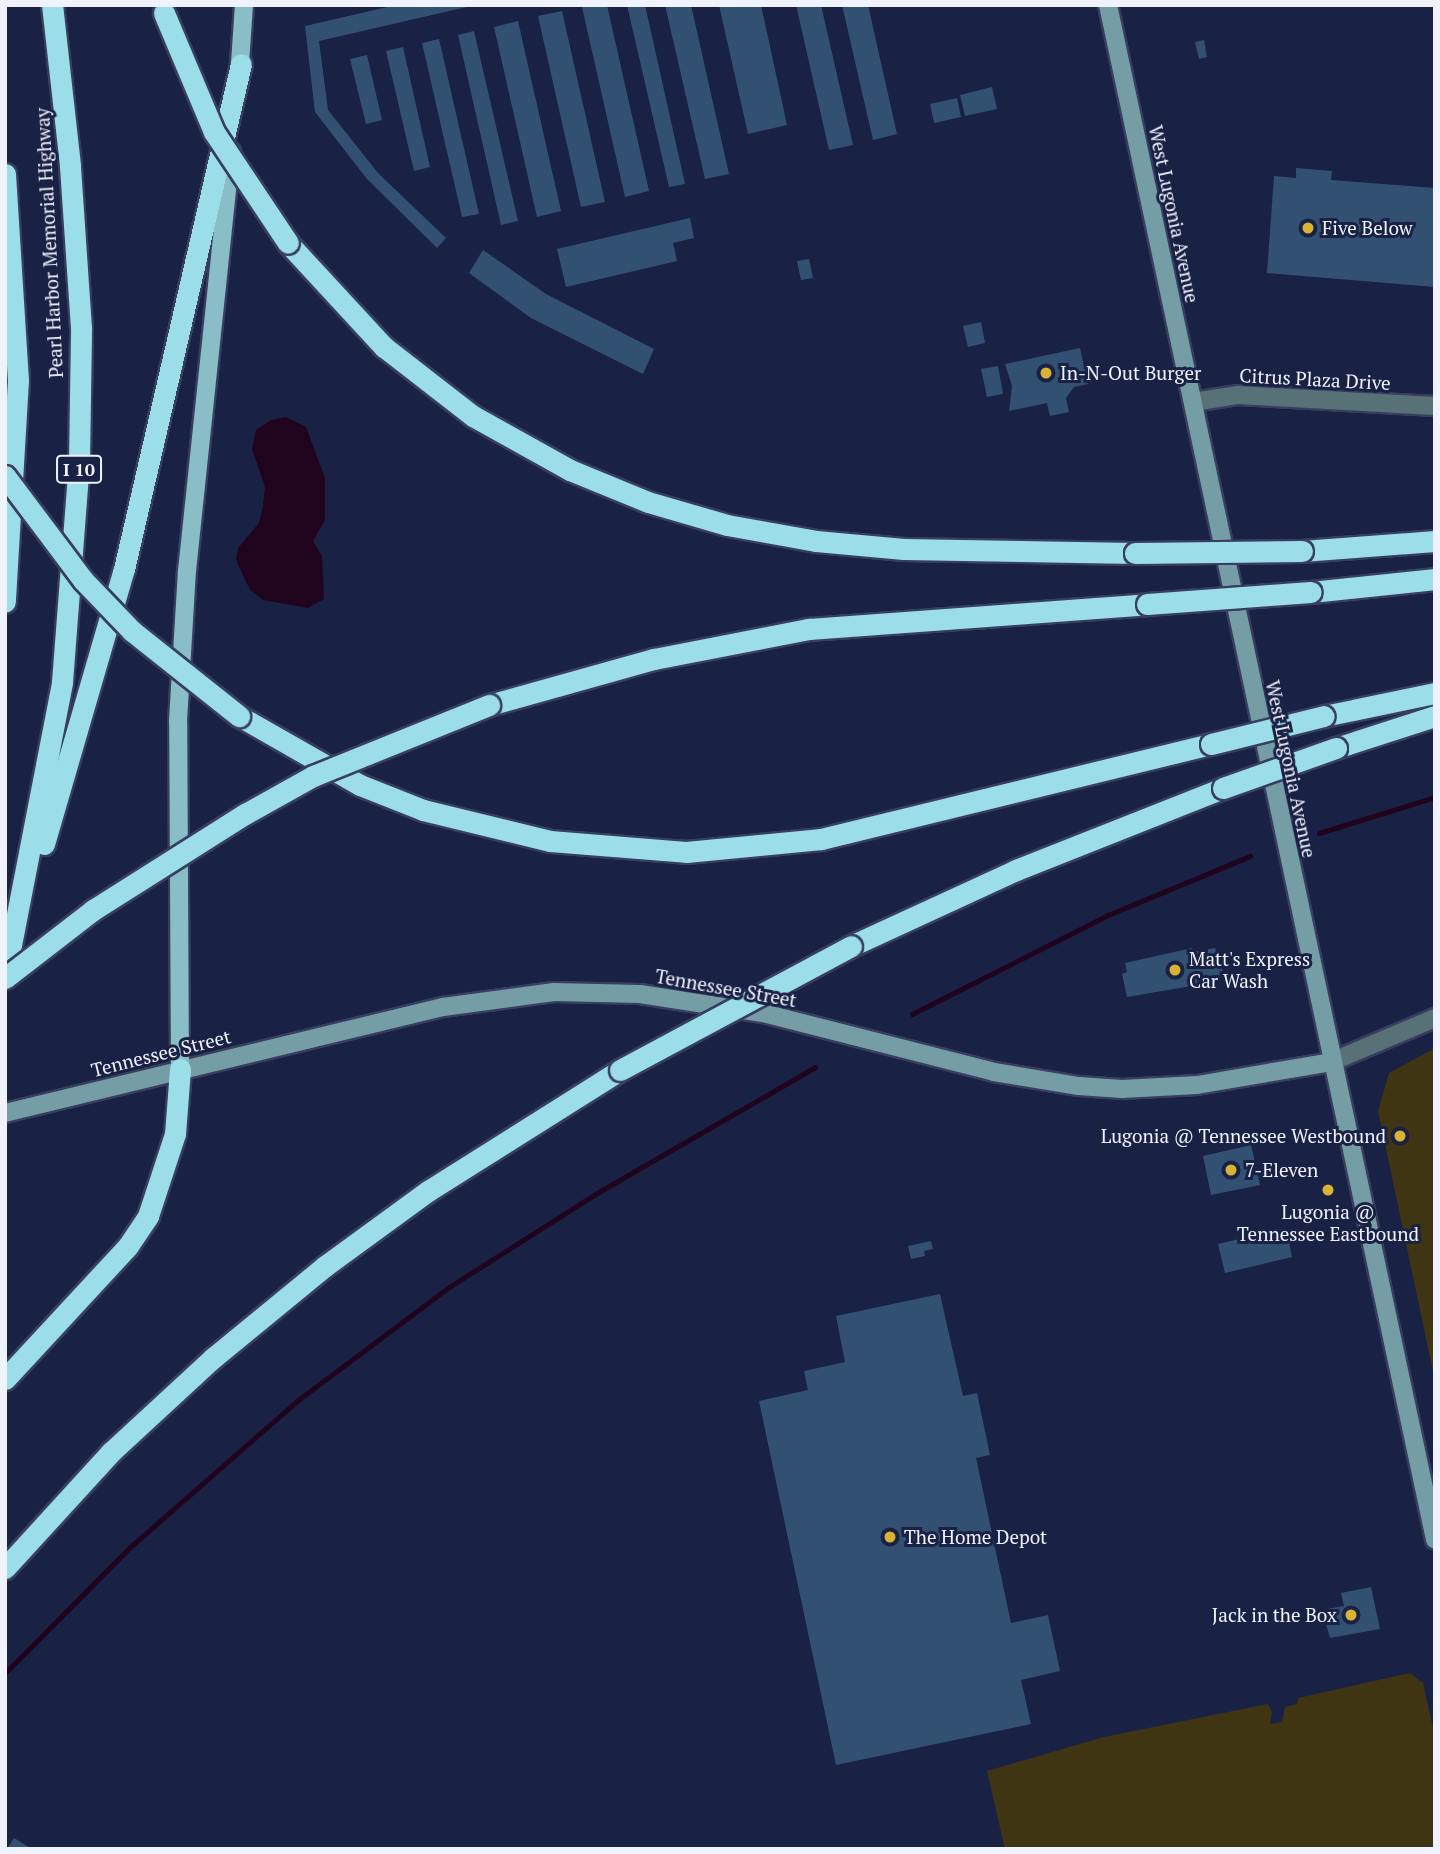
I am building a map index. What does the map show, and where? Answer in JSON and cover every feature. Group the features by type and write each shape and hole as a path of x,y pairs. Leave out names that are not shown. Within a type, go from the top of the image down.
{"highway":[{"name":"Pearl Harbor Memorial Highway","path":"5,977 18,930 62,682 79,461 80,314 70,165 52,5"},
{"path":"163,9 214,132 288,243 347,310 440,392 570,470 648,502 727,525 816,541 904,548 1135,553 1302,551 1435,541"},
{"path":"18,930 93,689 124,569 241,64"},
{"name":"Pearl Harbor Memorial Highway","path":"5,174 18,380 5,602"},
{"path":"5,476 83,580 132,631 239,716 360,785 423,810 550,841 660,851 742,849 821,839 1324,716 1435,693"},
{"path":"5,977 93,910 245,814 313,776 489,705 654,659 809,629 1311,592 1435,579"},
{"path":"5,1568 111,1452 213,1358 325,1266 480,1157 620,1070 851,946 1016,870 1223,788 1435,716"},
{"path":"5,1379 128,1245 148,1216 164,1179 175,1134 180,1069"}],"main road":[{"path":"180,1069 178,721 186,584 241,64 244,5"},
{"name":"West Lugonia Avenue","path":"1108,5 1331,1062 1435,1540"},
{"name":"Tennessee Street","path":"5,1113 443,1007 499,997 587,992 640,994 767,1014 967,1066 1079,1086 1122,1090 1197,1085 1331,1062"}],"street":[{"name":"Citrus Plaza Drive","path":"1193,402 1238,395 1435,406"},
{"name":"Tennessee Street","path":"1331,1062 1435,1018"}],"shaded area":[{"path":"286,417 306,427 325,478 325,520 313,541 322,556 324,599 308,608 263,600 250,590 236,560 238,548 259,523 263,506 265,487 252,449 256,430 271,420"},
{"path":"1435,1048 1435,1381 1378,1111 1389,1073"},
{"path":"1410,1673 1423,1683 1435,1737 1435,1849 1005,1849 987,1771 1104,1737 1268,1704 1272,1712 1270,1724 1282,1722 1285,1707 1297,1704 1298,1698"}],"building":[{"path":"396,5 471,6 319,41 328,110 378,173 446,238 437,248 367,179 315,112 305,26"},
{"path":"607,5 649,191 625,197 582,7"},
{"path":"627,5 645,5 685,184 669,187"},
{"path":"665,5 691,5 729,174 705,179"},
{"path":"719,5 761,5 787,125 748,134"},
{"path":"796,5 821,5 853,145 829,150"},
{"path":"842,5 868,5 897,134 873,140"},
{"path":"562,11 605,202 581,207 538,16"},
{"path":"518,21 561,211 537,217 494,27"},
{"path":"474,31 518,221 501,225 458,35"},
{"path":"439,39 479,214 462,217 422,43"},
{"path":"1204,40 1207,57 1199,59 1195,42"},
{"path":"403,47 430,167 414,171 386,51"},
{"path":"367,55 382,120 366,124 350,59"},
{"path":"992,87 997,109 965,116 960,95"},
{"path":"957,98 961,117 934,123 930,104"},
{"path":"1296,168 1332,171 1331,180 1435,188 1435,287 1267,273 1274,176 1296,178"},
{"path":"690,218 694,238 673,243 677,261 566,287 557,249"},
{"path":"483,250 546,294 654,349 643,374 531,318 469,273"},
{"path":"809,259 813,278 801,280 797,261"},
{"path":"981,322 985,343 968,347 963,326"},
{"name":"In-N-Out Burger","path":"1080,348 1088,384 1074,387 1066,398 1069,412 1050,416 1047,403 1009,411 1012,386 1005,364"},
{"name":"In-N-Out Burger","path":"998,366 1003,394 987,397 981,369"},
{"name":"Matt's Express Car Wash","path":"1192,948 1193,952 1215,948 1224,975 1202,980 1203,984 1127,997 1122,974 1127,972 1125,963"},
{"name":"7-Eleven","path":"1251,1145 1260,1185 1211,1195 1203,1156"},
{"name":"7-Eleven","path":"1286,1228 1292,1257 1225,1273 1218,1244"},
{"path":"931,1241 933,1249 924,1251 925,1256 911,1259 908,1246"},
{"name":"The Home Depot","path":"940,1294 963,1396 977,1393 990,1455 976,1458 1011,1623 1048,1615 1060,1671 1021,1680 1031,1724 836,1765 759,1401 808,1390 804,1371 845,1362 836,1316"},
{"name":"Jack in the Box","path":"1371,1587 1380,1629 1330,1638 1322,1610 1344,1606 1341,1593"},
{"path":"14,1838 32,1849 7,1849"}],"waterway":[{"path":"1319,833 1435,797"},
{"path":"912,1014 1108,915 1250,856"},
{"path":"5,1673 129,1548 298,1400 449,1287 597,1193 815,1067"}],"place":[{"name":"Five Below","path":"1308,228"},
{"name":"In-N-Out Burger","path":"1046,373"},
{"name":"Matt's Express Car Wash","path":"1175,970"},
{"name":"Lugonia @ Tennessee Westbound","path":"1400,1136"},
{"name":"7-Eleven","path":"1231,1170"},
{"name":"Lugonia @ Tennessee Eastbound","path":"1328,1190"},
{"name":"The Home Depot","path":"890,1537"},
{"name":"Jack in the Box","path":"1351,1615"}]}
